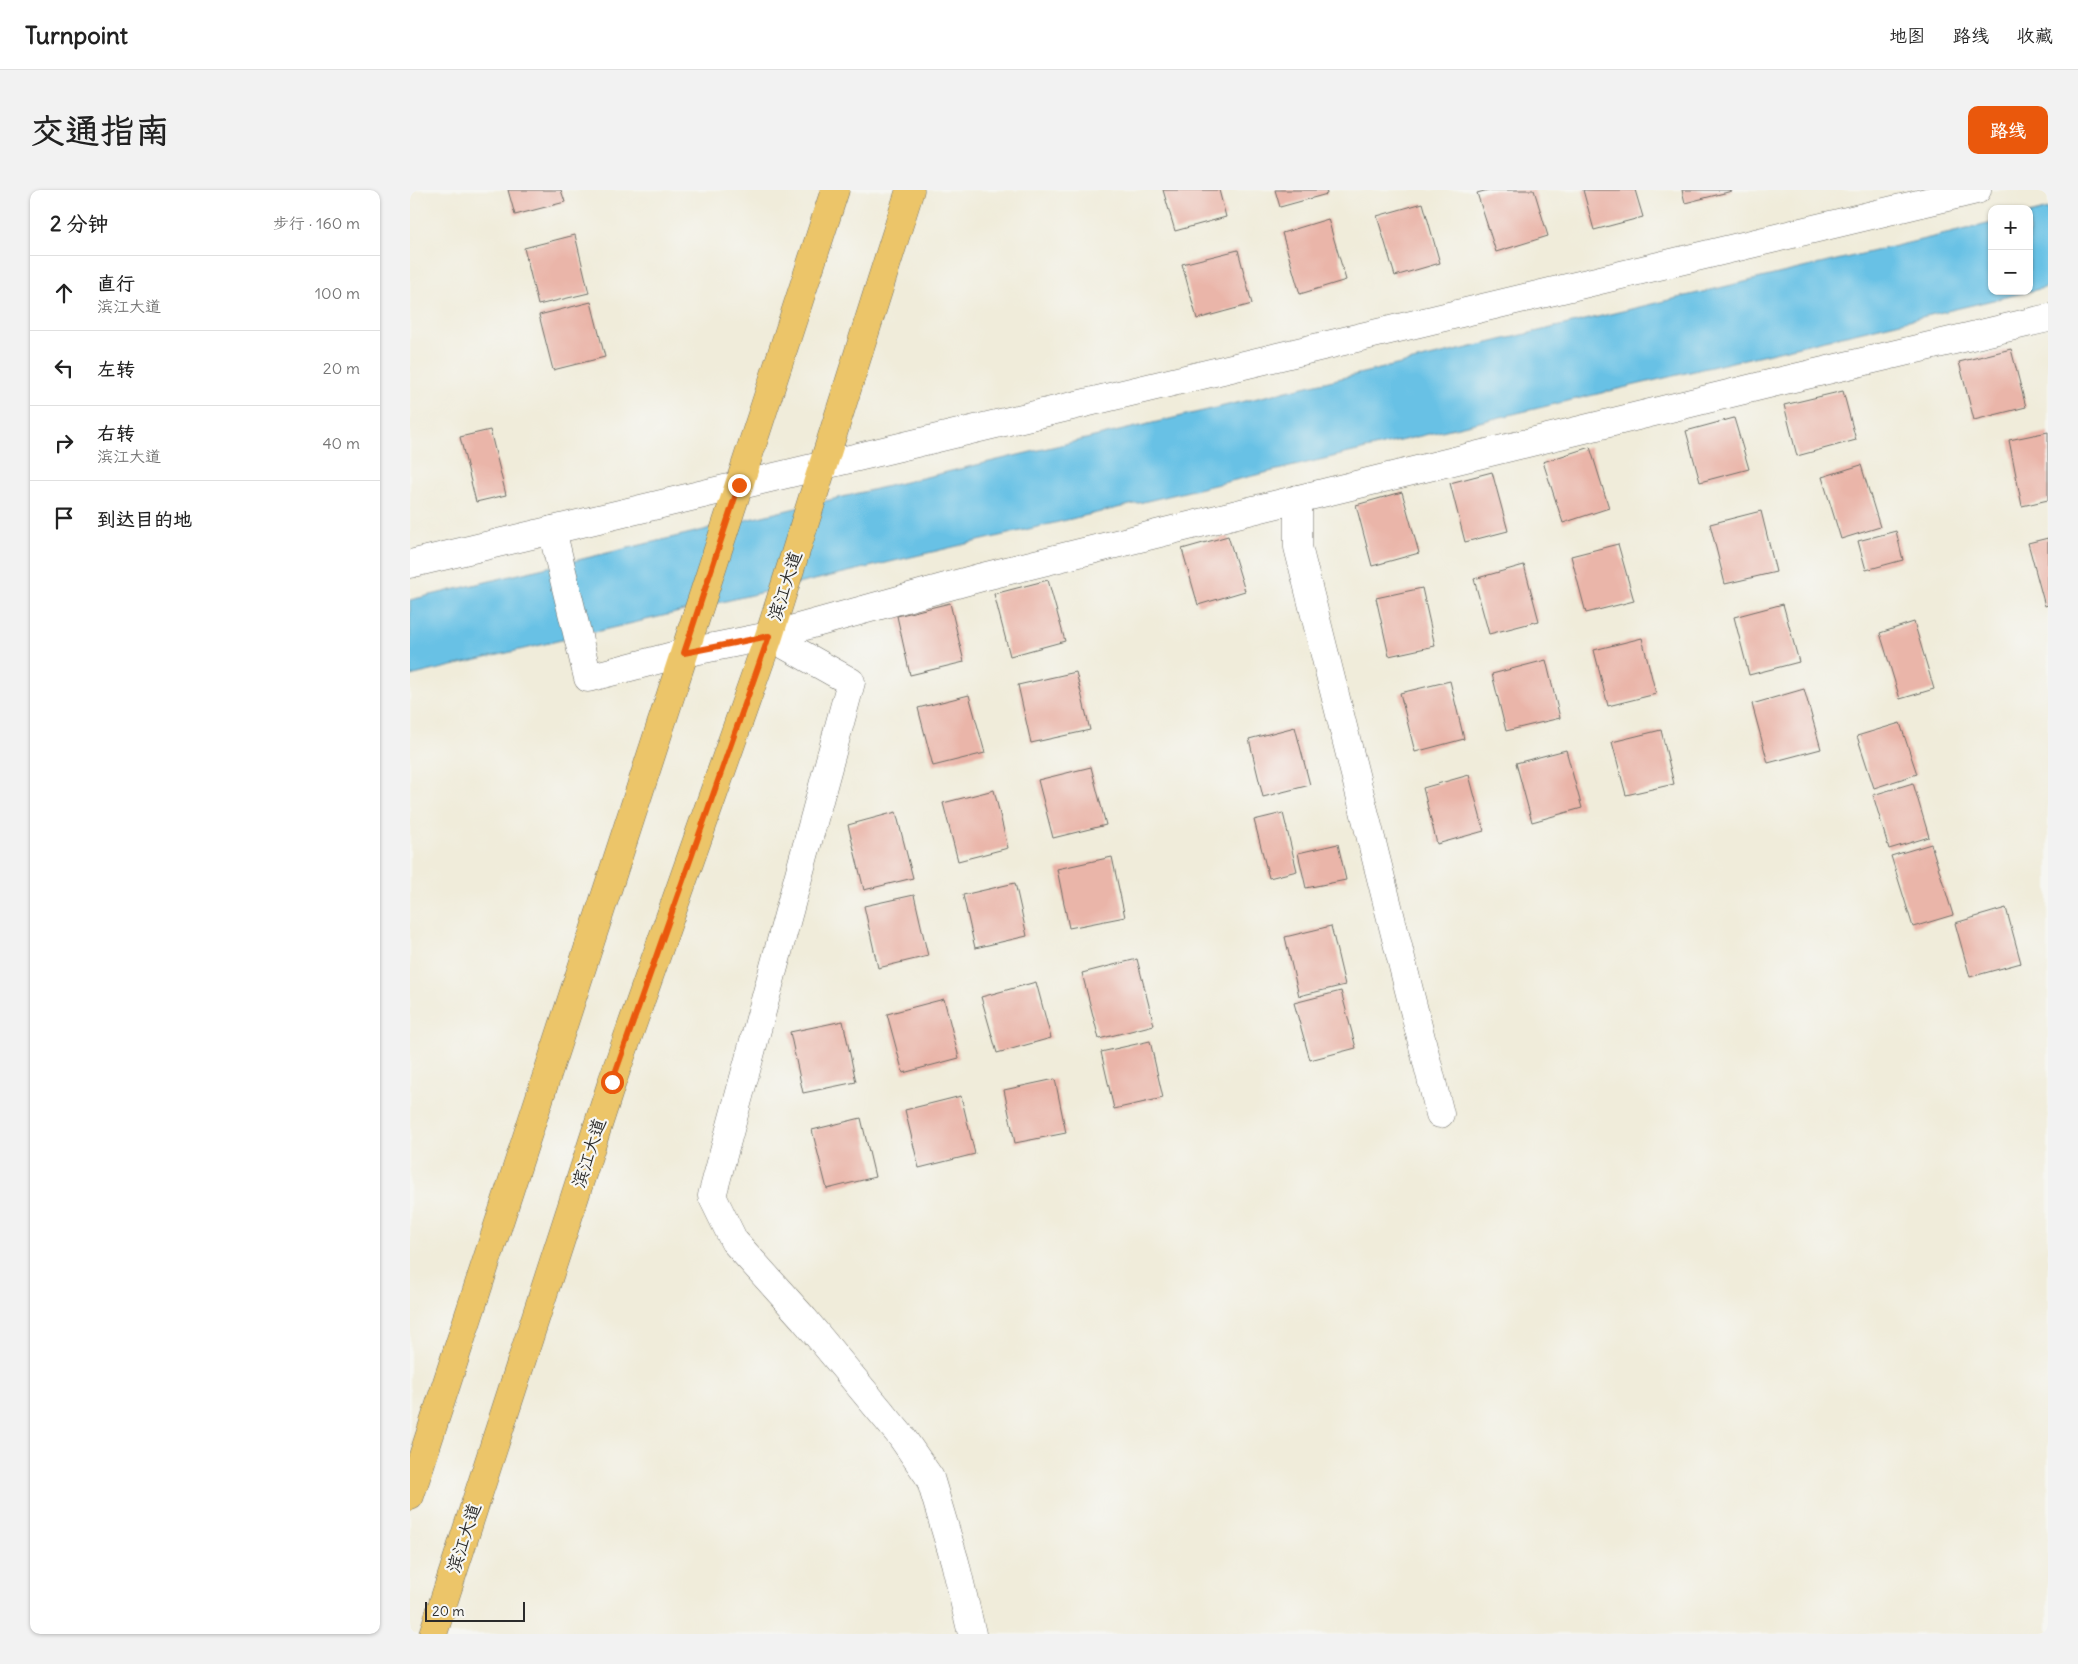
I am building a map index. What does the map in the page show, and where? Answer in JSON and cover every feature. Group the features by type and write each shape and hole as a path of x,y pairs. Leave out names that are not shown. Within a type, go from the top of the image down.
{"main road":[{"path":"410,1496 835,190"},
{"name":"滨江大道","path":"433,1634 612,1082 769,636 910,190"}],"street":[{"path":"410,564 552,530 735,496 824,464 1977,190"},
{"path":"552,530 588,678 688,643 769,636 982,577 1776,382 2048,318"},
{"path":"1298,499 1298,548 1440,1114"},
{"path":"769,636 851,682 712,1196 734,1241 804,1319 901,1436 930,1478 955,1562 972,1634"}],"water":[{"path":"2048,209 2048,287 2033,291 2033,250 2033,213"},
{"path":"1988,224 1988,295 2014,295 410,676 410,600"}],"building":[{"path":"508,190 561,190 565,202 515,215"},
{"path":"1163,190 1219,190 1226,217 1175,231"},
{"path":"1275,190 1326,190 1327,194 1280,207"},
{"path":"1488,190 1534,190 1548,236 1496,252 1477,193"},
{"path":"1583,190 1635,190 1643,217 1594,230"},
{"path":"1682,190 1732,190 1732,191 1685,203"},
{"path":"1423,203 1440,263 1395,276 1377,216"},
{"path":"1328,219 1346,280 1300,294 1282,233"},
{"path":"575,235 589,293 538,305 524,248"},
{"path":"1238,250 1252,304 1197,319 1182,264"},
{"path":"591,302 605,357 553,370 539,315"},
{"path":"2011,349 2026,407 1974,420 1959,362"},
{"path":"1843,391 1856,440 1797,456 1784,405"},
{"path":"1734,418 1749,469 1700,482 1686,431"},
{"path":"490,430 506,495 476,502 460,437"},
{"path":"2048,432 2048,500 2022,506 2009,440"},
{"path":"1590,447 1609,508 1563,523 1543,462"},
{"path":"1861,465 1880,527 1841,539 1822,477"},
{"path":"1492,472 1508,531 1465,542 1450,483"},
{"path":"1402,492 1419,553 1372,566 1356,505"},
{"path":"1761,511 1776,572 1725,584 1710,524"},
{"path":"1896,531 1903,560 1866,570 1858,541"},
{"path":"1228,536 1245,591 1198,605 1182,549"},
{"path":"2048,538 2048,605 2045,606 2028,543"},
{"path":"1618,544 1634,601 1586,613 1571,556"},
{"path":"1524,565 1539,621 1489,634 1474,579"},
{"path":"1048,580 1065,641 1010,656 994,594"},
{"path":"1422,588 1435,646 1389,656 1376,598"},
{"path":"950,603 964,662 910,675 897,616"},
{"path":"1783,604 1799,662 1749,675 1734,617"},
{"path":"1914,622 1934,689 1900,699 1880,633"},
{"path":"1642,638 1656,694 1608,706 1594,650"},
{"path":"1546,660 1560,718 1506,731 1492,674"},
{"path":"1076,672 1090,730 1031,743 1018,685"},
{"path":"1450,681 1464,739 1415,752 1400,693"},
{"path":"1804,689 1821,749 1768,763 1752,704"},
{"path":"969,695 985,753 933,766 918,708"},
{"path":"1900,723 1917,774 1874,788 1857,736"},
{"path":"1295,727 1310,785 1263,797 1249,739"},
{"path":"1661,730 1674,784 1626,795 1612,742"},
{"path":"1566,750 1582,808 1532,822 1516,763"},
{"path":"1091,767 1106,825 1053,838 1038,780"},
{"path":"1469,775 1484,831 1437,844 1423,788"},
{"path":"1913,783 1929,837 1889,849 1873,795"},
{"path":"994,790 1008,848 958,861 943,803"},
{"path":"896,812 913,878 864,890 848,825"},
{"path":"1283,813 1297,871 1269,878 1254,820"},
{"path":"1338,844 1346,880 1306,888 1298,853"},
{"path":"1931,844 1953,915 1913,927 1891,856"},
{"path":"1112,857 1125,917 1069,928 1057,869"},
{"path":"1015,883 1027,936 975,948 963,895"},
{"path":"914,895 928,956 878,968 864,906"},
{"path":"2006,908 2021,963 1970,977 1955,923"},
{"path":"1331,926 1345,985 1299,996 1285,937"},
{"path":"1137,959 1154,1025 1099,1039 1082,973"},
{"path":"1036,982 1051,1038 997,1053 981,997"},
{"path":"1341,991 1356,1048 1310,1060 1294,1003"},
{"path":"944,999 959,1058 903,1073 887,1014"},
{"path":"843,1021 856,1082 803,1093 790,1032"},
{"path":"1150,1041 1163,1098 1114,1109 1101,1052"},
{"path":"1055,1079 1066,1133 1015,1143 1004,1090"},
{"path":"961,1096 975,1154 919,1168 905,1110"},
{"path":"861,1118 875,1177 827,1189 812,1130"}],"route":[{"path":"612,1082 769,636 684,653 739,485"}]}
